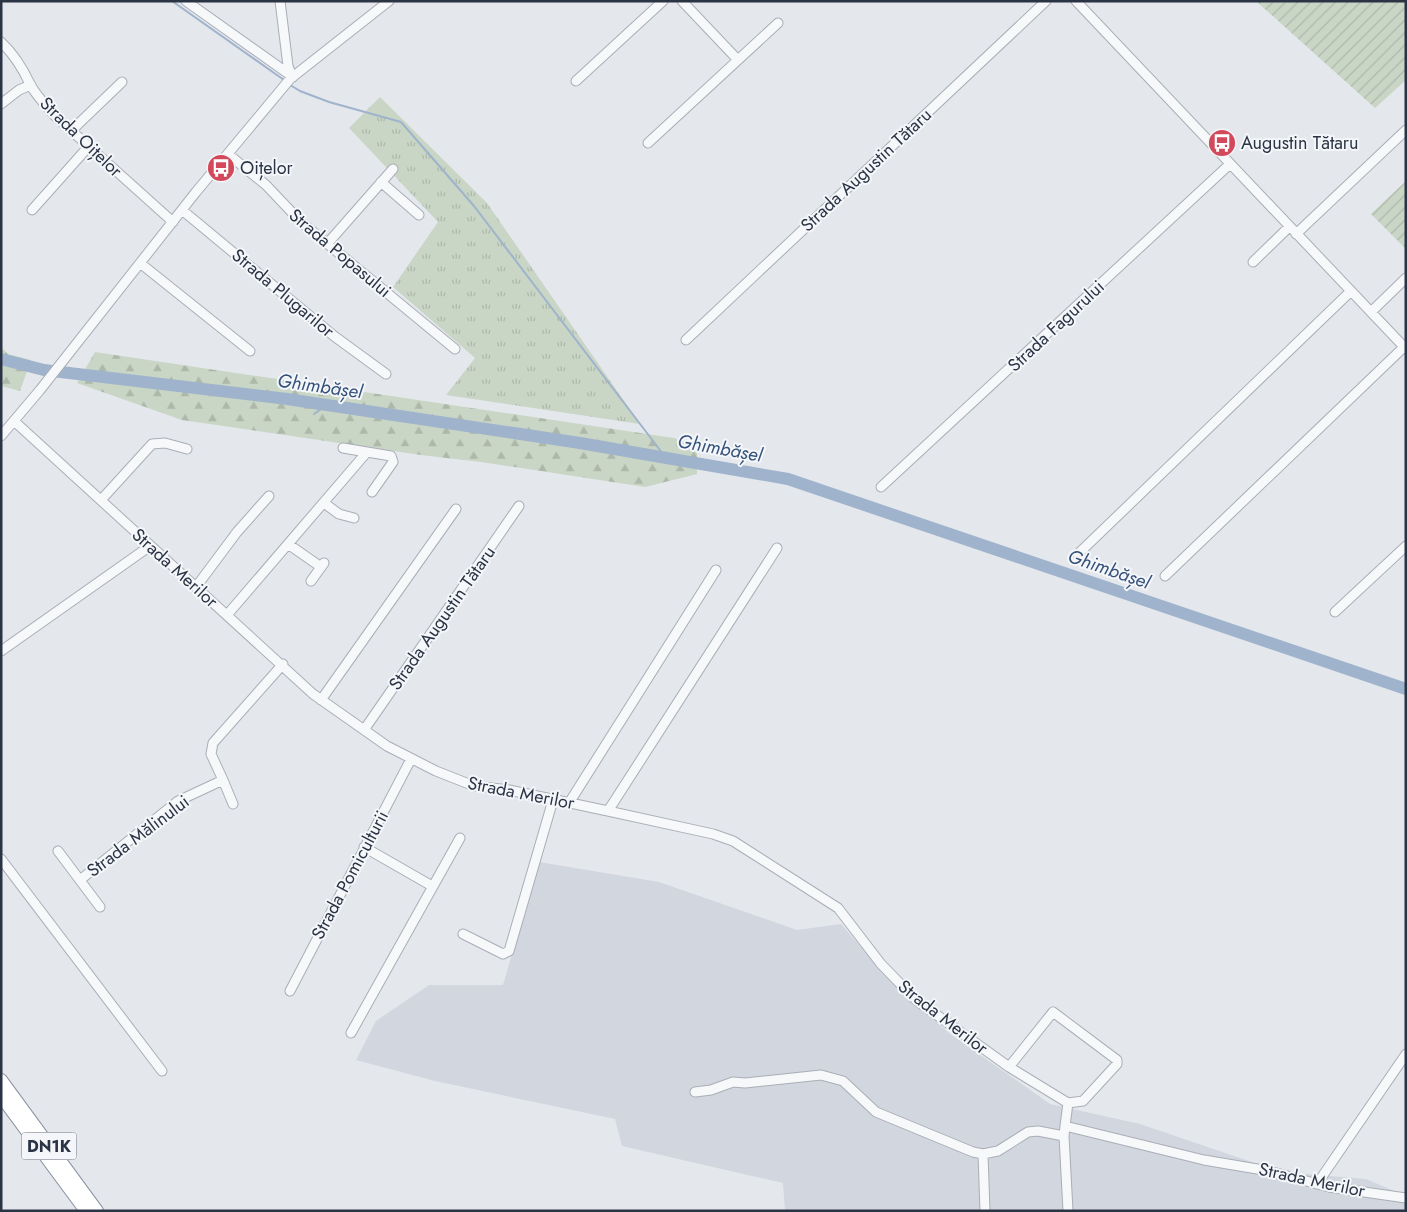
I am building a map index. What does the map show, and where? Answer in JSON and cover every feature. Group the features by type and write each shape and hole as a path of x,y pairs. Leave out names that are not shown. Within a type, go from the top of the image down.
{"highway":[{"name":"DN1K","path":"1,1080 97,1211"},
{"name":"DN1K","path":"1,1096 86,1211"}],"street":[{"path":"186,1 291,78"},
{"path":"280,1 291,78"},
{"path":"1,436 282,88 291,78 389,1"},
{"path":"576,81 663,1"},
{"path":"682,1 738,60"},
{"name":"Strada Augustin Tătaru","path":"686,340 1046,1"},
{"path":"1076,1 1405,348 1165,576"},
{"path":"648,143 778,23"},
{"name":"Strada Oițelor","path":"1,42 28,75 30,85 41,100 173,222"},
{"path":"72,130 122,82"},
{"path":"1,104 30,85"},
{"path":"1296,234 1406,130"},
{"path":"32,210 89,146"},
{"name":"Strada Popasului","path":"228,154 266,186 289,212 456,349"},
{"name":"Strada Fagurului","path":"881,487 1230,164"},
{"path":"327,244 393,169"},
{"path":"381,182 419,215"},
{"name":"Strada Plugarilor","path":"182,210 334,336 386,374"},
{"path":"1253,262 1289,227"},
{"path":"140,263 250,351"},
{"path":"1370,312 1406,278"},
{"path":"1078,554 1351,291"},
{"name":"Strada Merilor","path":"14,421 321,700 364,730 411,759 474,786 569,803 728,838 833,903 843,912 881,964 916,1000 1009,1067 1068,1103"},
{"path":"101,500 152,444 165,443 187,449"},
{"path":"343,448 394,458 372,492"},
{"path":"227,615 367,452"},
{"path":"196,587 237,532 269,496"},
{"path":"324,503 339,514 354,518"},
{"name":"Strada Augustin Tătaru","path":"364,730 520,506"},
{"path":"321,700 456,509"},
{"path":"288,544 323,565 311,581"},
{"path":"1,651 150,546"},
{"path":"1335,612 1406,546"},
{"path":"608,811 777,548"},
{"path":"569,803 716,570"},
{"path":"233,804 211,754 213,743 283,664"},
{"name":"Strada Pomiculturii","path":"290,991 411,759"},
{"name":"Strada Mălinului","path":"80,880 178,801 223,780"},
{"path":"463,934 503,954 510,951 553,800"},
{"path":"351,1033 460,838"},
{"path":"364,847 432,886"},
{"name":"Strada Mălinului","path":"58,851 100,907"},
{"path":"1,860 162,1071"},
{"path":"1009,1067 1053,1012 1118,1062 1083,1102 1068,1103 1064,1136 1068,1211"},
{"path":"1317,1184 1406,1054"},
{"path":"695,1092 711,1090 732,1082 829,1076 850,1086 876,1112 962,1148 982,1154 998,1151 1028,1132 1038,1131 1064,1136"},
{"name":"Strada Merilor","path":"1065,1126 1204,1160 1269,1171 1317,1184 1406,1198"},
{"path":"982,1154 985,1211"}],"shaded area":[{"path":"539,862 659,882 797,930 841,924 886,976 949,1033 1050,1104 1140,1124 1281,1172 1366,1179 1406,1196 1406,1211 785,1211 783,1183 622,1146 615,1119 435,1081 356,1060 376,1021 429,985 503,985"}],"green space":[{"path":"1256,1 1406,1 1406,80 1375,108"},
{"path":"380,97 487,203 640,424 446,395 475,358 393,287 438,222 349,128"},
{"path":"1406,181 1406,249 1371,214"},
{"path":"1,347 8,354 31,360 20,391 1,386"},
{"path":"95,352 674,438 697,447 697,474 645,487 182,420 77,383"}],"waterway":[{"path":"172,1 284,80"},
{"path":"290,85 300,91 329,102 401,122 474,206 666,458"},
{"name":"Ghimbășel","path":"1,359 44,370 287,399 580,443 788,479 1406,689"},
{"path":"314,414 327,405"}],"place":[{"name":"Augustin Tătaru","path":"1222,143"},
{"name":"Oițelor","path":"221,168"}]}
